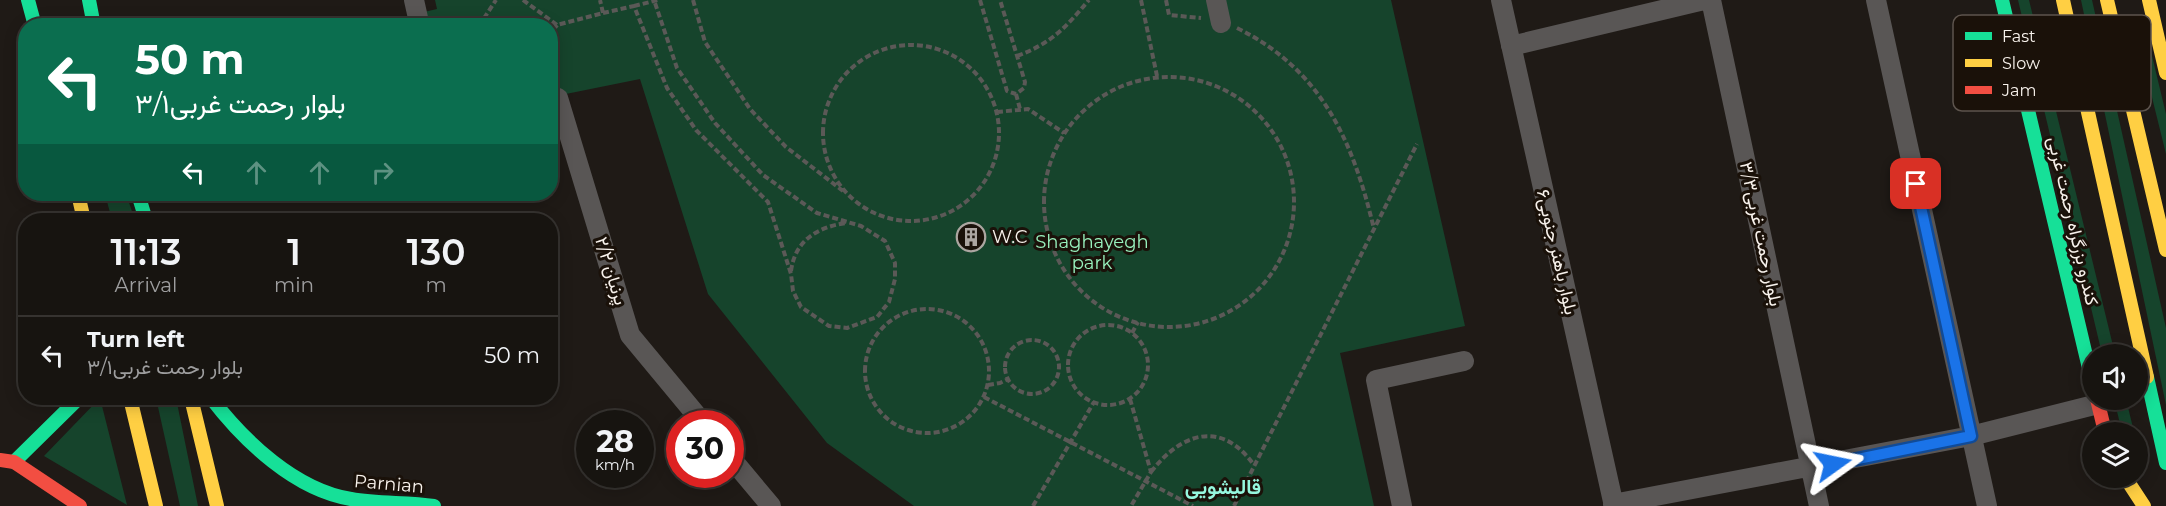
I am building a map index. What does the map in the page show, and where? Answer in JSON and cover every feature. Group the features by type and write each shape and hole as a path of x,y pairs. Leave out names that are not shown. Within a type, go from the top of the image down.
{"main road":[{"path":"28,0 33,18"},
{"path":"89,0 90,18"},
{"name":"کندرو بزرگراه رحمت غربی","path":"2002,0 2006,15"},
{"path":"2063,0 2066,15"},
{"path":"2107,0 2111,15"},
{"path":"2149,0 2166,73"},
{"name":"کندرو بزرگراه رحمت غربی","path":"2028,111 2083,344"},
{"path":"2088,111 2166,463"},
{"path":"2133,111 2166,250"},
{"path":"71,405 7,461 80,506"},
{"path":"132,405 156,506"},
{"path":"193,405 217,506"},
{"path":"216,405 255,449 336,502"},
{"path":"2120,488 2122,497"},
{"path":"2132,488 2144,506"},
{"name":"Parnian","path":"336,502 409,501 434,506"}],"street":[{"path":"1216,0 1221,23"},
{"name":"بلوار باهنر جنوبی۶","path":"1501,0 1613,505"},
{"path":"1511,46 1704,0"},
{"name":"بلوار رحمت غربی۳/۳","path":"1711,0 1819,506"},
{"path":"1876,0 1987,506"},
{"name":"پرنیان ۲/۲","path":"558,98 630,335 692,410"},
{"path":"1402,506 1376,380 1464,361"},
{"path":"1613,505 1811,469 1971,436 2082,406"},
{"path":"744,474 771,506"}],"path":[{"path":"484,18 496,0"},
{"path":"523,0 547,18"},
{"path":"600,0 603,13"},
{"path":"558,25 655,0 677,68 715,123 763,175 818,213 874,232 885,242 896,263 894,291 889,303 877,317 847,328 829,326 815,319 801,307 793,291 791,274 768,202 696,130 667,88 634,6"},
{"path":"693,0 705,42 750,109 786,147 847,194 871,212 899,221 928,221 956,211 979,192 994,166 1000,137 997,112 983,81 962,61 936,49 908,45 880,50 855,65 836,86 825,113 823,141 831,169 847,194"},
{"path":"980,0 1006,90 1016,94"},
{"path":"1000,0 1025,82 1024,88 1016,94"},
{"path":"1017,56 1039,48 1060,34 1089,0"},
{"path":"1141,0 1158,76"},
{"path":"1166,0 1169,15 1193,16 1221,23 1265,42 1294,66 1318,92 1338,123 1354,159 1374,230"},
{"path":"1158,76 1203,80 1241,98 1271,127 1290,164 1295,206 1287,246 1267,282 1236,309 1198,325 1156,327 1116,316 1082,293 1057,260 1044,220 1045,178 1059,138 1086,106 1121,84 1158,76"},
{"path":"1016,94 1020,109"},
{"path":"997,112 1020,109 1035,112 1064,133"},
{"path":"1234,506 1417,144"},
{"path":"791,274 792,261 808,236 820,229 846,223"},
{"path":"927,308 947,312 965,322 979,337 988,356 988,385 984,397 973,414 957,426 938,433 917,433 897,427 881,414 870,397 864,377 866,356 874,337 884,326 906,312 927,308"},
{"path":"877,317 884,326"},
{"path":"1132,333 1138,322"},
{"path":"1107,325 1120,327 1132,333 1141,342 1147,355 1149,368 1145,381 1130,399 1115,405 1094,402 1080,393 1072,382 1069,366 1074,345 1082,335 1093,328 1107,325"},
{"path":"1028,340 1037,340 1053,349 1059,367 1055,382 1041,393 1023,393 1015,389 1008,379 1005,365 1012,348 1028,340"},
{"path":"1059,367 1069,366"},
{"path":"988,385 1008,379"},
{"path":"984,397 1194,506"},
{"path":"1130,399 1151,472"},
{"path":"1033,506 1094,402"},
{"path":"1131,506 1161,459 1181,442 1205,435 1227,440 1237,445 1254,466"}],"green space":[{"name":"Shaghayegh park","path":"435,0 1391,0 1465,326 1340,353 1374,506 914,506 827,443 708,294 640,79 558,96 558,18 398,18 437,9"},
{"path":"2018,0 2029,0 2033,15 2022,15"},
{"path":"2081,0 2092,0 2095,15 2084,15"},
{"path":"2151,52 2166,114 2166,154 2151,93"},
{"path":"2044,111 2056,111 2113,344 2100,344"},
{"path":"2104,111 2117,111 2166,328 2166,405"},
{"path":"107,201 128,201 133,213 110,213"},
{"path":"93,405 102,405 127,505 44,456"},
{"path":"158,405 177,405 198,506 180,506"},
{"path":"2117,410 2129,410 2132,422 2120,422"}],"traffic: fast":[{"path":"28,0 33,18"},
{"path":"89,0 92,18"},
{"path":"2002,0 2006,15"},
{"path":"2028,111 2083,344"},
{"path":"140,201 144,213"},
{"path":"2148,382 2166,463"},
{"path":"14,462 72,405"},
{"path":"217,405 239,431 272,461 310,485 330,494 351,499 434,506"}],"traffic: slow":[{"path":"2063,0 2066,15"},
{"path":"2107,0 2111,15"},
{"path":"2149,0 2166,73"},
{"path":"2088,111 2140,344"},
{"path":"2133,111 2166,250"},
{"path":"80,201 82,213"},
{"path":"132,405 156,506"},
{"path":"193,405 217,506"},
{"path":"2132,488 2144,506"}],"traffic: jam":[{"path":"2100,410 2103,422"},
{"path":"0,460 14,462 80,506"}],"place":[{"name":"W.C","path":"971,237"}],"district":[{"name":"قالیشویی","path":"1223,487"}],"route":[{"path":"1833,464 1971,436 1916,184"}]}
